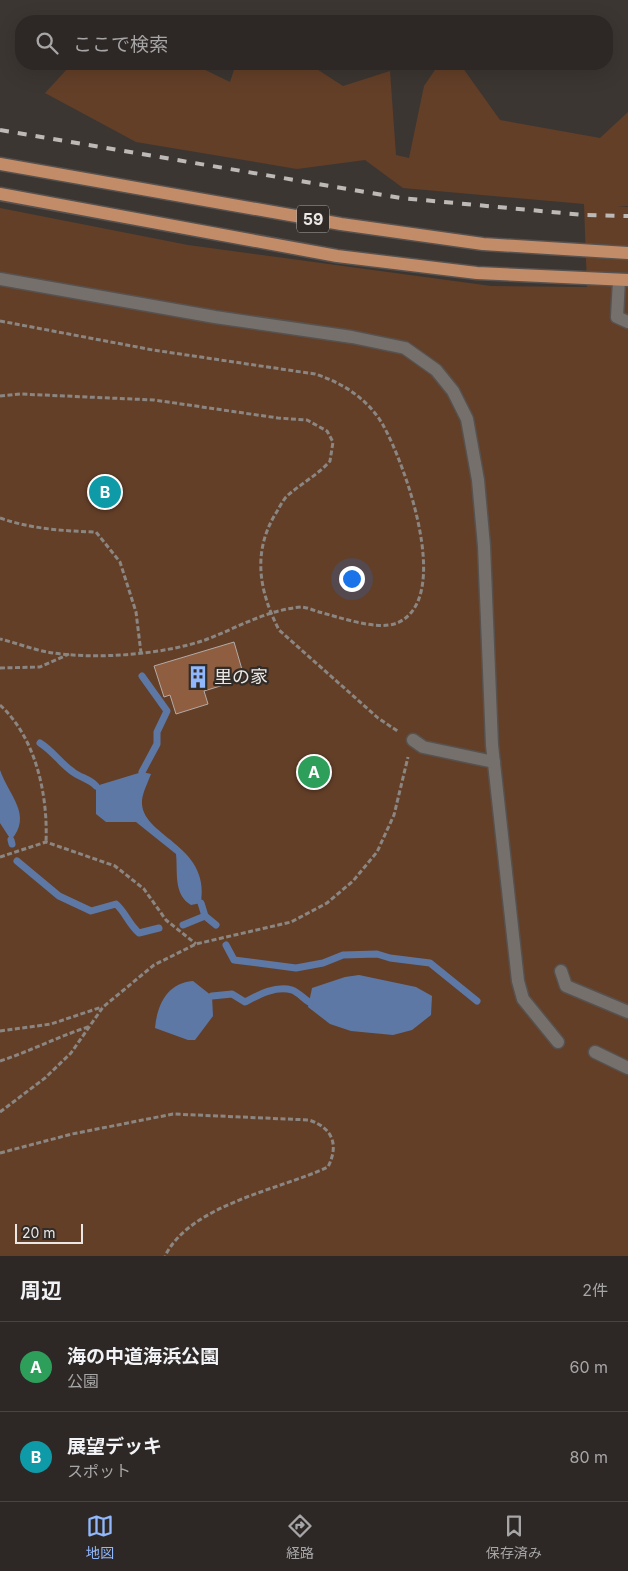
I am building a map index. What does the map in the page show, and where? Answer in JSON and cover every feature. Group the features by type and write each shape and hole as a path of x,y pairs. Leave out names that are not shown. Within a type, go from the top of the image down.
{"main road":[{"name":"59","path":"0,164 360,226 484,244 628,253"},
{"name":"59","path":"0,194 337,256 477,273 623,280"}],"lane":[{"path":"0,279 405,348 436,370 453,391 467,419 478,480 484,546 494,762 518,981 523,999 558,1042"},
{"path":"623,280 618,317 628,322"},
{"path":"413,740 423,747 494,762"},
{"path":"561,971 566,986 628,1012"},
{"path":"596,1052 628,1068"}],"path":[{"path":"0,321 153,350 315,374 338,381 365,402 382,424 410,489 422,533 421,596 412,612 396,624 374,626 302,607 262,615 204,640 170,649 102,656 48,652 0,639"},
{"path":"0,396 20,394 154,400 278,418 307,420 322,426 333,442 330,460 285,499 271,522 260,550 262,585 271,614 279,630 378,718 413,740 394,816 377,852 353,881 327,903 291,922 196,944 154,965 103,1007 71,1053 45,1078 0,1112"},
{"path":"0,518 28,526 61,531 96,532 120,562 136,612 141,653"},
{"path":"0,668 40,667 69,653"},
{"path":"0,705 16,723 36,767 44,793 46,842"},
{"path":"0,857 46,842 115,866 144,889 166,920 196,944"},
{"path":"0,1032 51,1024 103,1007"},
{"path":"0,1061 48,1043 57,1037 91,1026"},
{"path":"0,1153 72,1134 173,1114 310,1120 322,1124 333,1137 334,1156 328,1167 232,1202 191,1226 165,1256"}],"shaded area":[{"path":"66,70 205,70 230,82 234,70 318,70 343,86 390,71 396,155 409,158 424,86 435,70 464,70 500,120 600,138 628,112 628,206 617,206 628,207 628,1256 0,1256 0,208 188,245 491,286 587,287 584,204 403,188 365,160 297,169 136,142 45,93"}],"water":[{"path":"0,770 20,814 17,831 11,840 0,823"},
{"path":"142,772 151,774 142,800 144,813 151,823 186,854 196,867 201,883 201,903 191,905 181,895 176,854 136,822 106,822 96,814 96,786"},
{"path":"359,975 416,987 432,996 431,1015 412,1030 393,1035 351,1031 330,1024 308,1007 312,988 345,977"},
{"path":"193,981 212,996 213,1016 195,1040 188,1040 155,1028 158,1011 165,997 176,986"}],"building":[{"name":"里の家","path":"234,642 243,673 238,674 240,680 204,691 208,704 176,714 170,695 164,697 154,666"}],"waterway":[{"path":"142,676 167,711 157,732 157,744 142,772"},
{"path":"40,743 68,768 96,786"},
{"path":"11,840 12,844"},
{"path":"17,861 59,896 91,911 116,904 139,933 159,928"},
{"path":"201,903 205,916 216,925"},
{"path":"183,925 205,916"},
{"path":"226,945 234,960 296,968 323,963 343,955 377,954 390,958 430,963 477,1001"},
{"path":"212,996 232,994 245,1002 267,992 286,989 294,991 309,1002"}],"railway":[{"path":"0,130 401,198 584,215 628,216"}],"place":[{"name":"展望デッキ","path":"105,492"},
{"name":"里の家","path":"198,677"},
{"name":"海の中道海浜公園","path":"314,772"}]}
